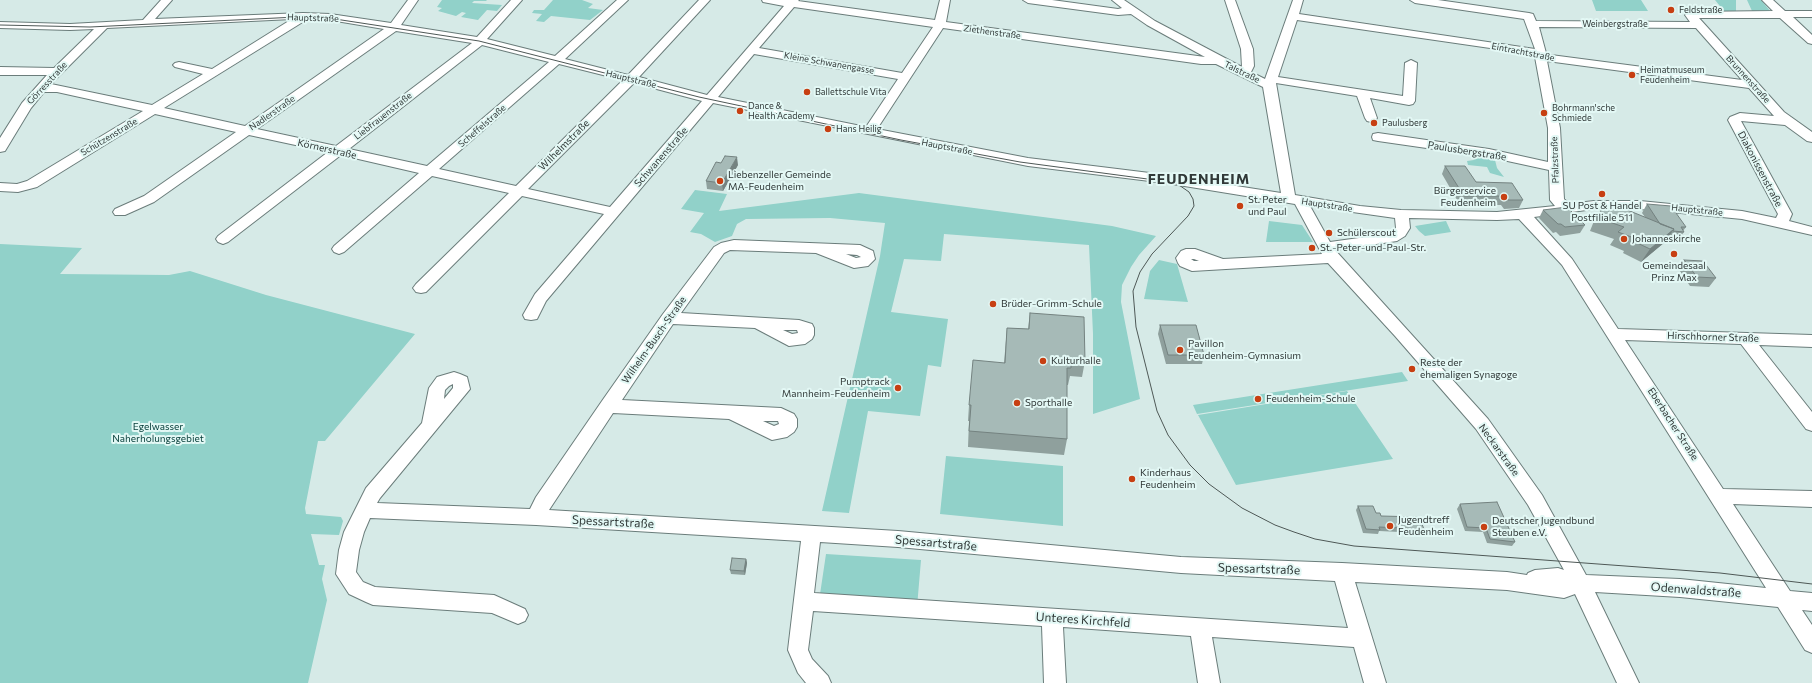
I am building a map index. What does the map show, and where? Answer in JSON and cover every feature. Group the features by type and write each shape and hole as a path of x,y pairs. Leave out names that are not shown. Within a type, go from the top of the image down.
{"street":[{"path":"145,24 167,0"},
{"name":"Nadlerstraße","path":"120,212 149,199 395,26 413,0"},
{"name":"Liebfrauenstraße","path":"223,239 481,41 517,0"},
{"name":"Scheffelstraße","path":"339,249 557,60 623,0"},
{"name":"Wilhelmstraße","path":"421,288 631,79 706,0"},
{"name":"Ziethenstraße","path":"767,0 793,2 940,25 1201,61 1218,60"},
{"path":"869,131 940,25 945,0"},
{"path":"1028,0 1118,12 1132,11"},
{"name":"Talstraße","path":"1117,0 1132,11 1218,60 1245,73 1270,82 1294,200"},
{"path":"1230,0 1247,49 1248,66 1245,73"},
{"path":"1298,0 1270,82 1409,101 1411,63"},
{"name":"Weinbergstraße","path":"1415,0 1530,20 1699,25"},
{"path":"1767,0 1812,41"},
{"name":"Schwanenstraße","path":"531,315 540,298 793,2"},
{"path":"1783,14 1812,14"},
{"name":"Brunnenstraße","path":"1783,14 1690,15 1787,121 1812,138"},
{"name":"Hauptstraße","path":"0,25 70,27 303,16 330,17 395,26 481,41 710,99 1015,160 1166,179 1360,210 1401,214 1482,216 1523,214 1609,204 1662,206 1742,215 1781,223 1810,233"},
{"name":"Schützenstraße","path":"0,188 18,188 32,184 298,21 303,16"},
{"name":"Eintrachtstraße","path":"1293,16 1497,46 1550,58 1753,85"},
{"name":"Hauptstraße","path":"0,18 75,23 88,26"},
{"name":"Pfalzstraße","path":"1530,20 1540,47 1554,128 1557,200 1565,208"},
{"name":"Görresstraße","path":"0,148 26,106 41,88 103,26"},
{"name":"Kleine Schwanengasse","path":"751,50 906,77"},
{"path":"179,65 214,73"},
{"path":"0,71 56,72"},
{"name":"Körnerstraße","path":"41,88 57,88 517,192 613,212"},
{"path":"1363,94 1364,104 1371,118"},
{"name":"Diakonissenstraße","path":"1781,223 1785,214 1734,120 1740,117 1787,121"},
{"name":"Paulusbergstraße","path":"1378,137 1489,153 1555,167"},
{"name":"Neckarstraße","path":"1294,200 1329,253 1482,424 1535,500 1580,583 1628,683"},
{"path":"1222,264 1329,253 1392,238 1400,233 1403,228 1401,214"},
{"name":"Eberbacher Straße","path":"1523,214 1567,262 1812,642"},
{"name":"Wilhelm-Busch-Straße","path":"536,517 543,502 608,406 669,318 719,250 726,246 820,249"},
{"path":"669,318 758,323"},
{"name":"Hirschhorner Straße","path":"1614,334 1812,341"},
{"path":"1746,339 1812,424"},
{"path":"608,406 733,414"},
{"path":"431,423 373,493 354,532 349,550 346,574 356,588 373,596 494,604 518,615"},
{"path":"1718,496 1812,499"},
{"name":"Spessartstraße","path":"364,510 536,517 906,539 1071,556 1180,565 1507,581 1564,589 1580,583"},
{"path":"811,534 798,650 805,666 820,683"},
{"path":"1342,572 1375,683"},
{"name":"Odenwaldstraße","path":"1580,583 1680,588 1812,602"},
{"name":"Unteres Kirchfeld","path":"803,600 1362,638"},
{"path":"1052,618 1055,683"},
{"path":"1200,628 1209,683"}],"green space":[{"path":"442,0 487,0 474,1 472,3 502,5 497,11 487,10 478,20 461,17 466,13 462,12 456,16 438,11 442,8 437,7"},
{"path":"553,0 582,0 593,4 588,8 603,10 590,20 551,16 544,22 536,21 542,14 532,13 534,10 544,10"},
{"path":"1592,0 1641,0 1648,11 1596,11"},
{"path":"1715,0 1736,0 1736,11 1724,11"},
{"path":"1747,0 1761,0 1771,12 1752,11"},
{"path":"1473,157 1495,160 1497,168 1504,177 1490,173 1487,167 1468,165 1467,161 1474,160"},
{"path":"695,190 727,194 719,211 859,193 1112,226 1156,236 1139,255 1122,285 1121,302 1140,399 1093,414 1093,334 1089,245 944,234 941,261 904,259 891,312 948,319 941,367 928,365 920,416 868,411 849,513 822,511 880,256 885,223 830,218 746,219 737,224 732,236 715,242 701,234 690,232 704,213 681,209"},
{"path":"1269,221 1302,225 1313,242 1266,242"},
{"path":"1446,221 1451,232 1425,236 1415,226"},
{"name":"Egelwasser Naherholungsgebiet","path":"0,244 82,248 60,274 169,275 190,271 266,295 415,334 325,441 318,441 305,508 306,514 341,517 343,521 339,535 311,534 319,565 325,565 322,579 327,600 308,683 0,683"},
{"path":"1159,260 1177,264 1188,302 1144,299 1150,271"},
{"path":"1402,372 1408,381 1197,414 1193,405"},
{"path":"1347,391 1393,459 1236,485 1198,415"},
{"path":"946,456 1063,466 1063,526 940,514"},
{"path":"826,554 921,560 917,607 819,601"}],"building":[{"path":"725,156 737,157 722,183 706,181 716,162 721,163"},
{"path":"1445,166 1465,166 1476,182 1512,183 1523,200 1508,200 1505,196 1464,196"},
{"path":"1647,204 1671,206 1686,227 1681,227 1684,232 1673,231 1674,229 1660,224"},
{"path":"1567,207 1585,225 1565,227 1558,224 1543,210"},
{"path":"1610,207 1618,210 1620,207 1674,229 1650,249 1631,240 1634,238 1618,232 1624,227 1598,218 1602,208 1609,211"},
{"path":"1684,260 1703,261 1716,278 1697,277"},
{"path":"1030,313 1084,317 1085,361 1071,360 1071,368 1067,368 1067,439 969,431 971,405 969,405 973,360 1005,363 1007,328 1029,329"},
{"path":"1160,325 1196,325 1204,355 1168,355"},
{"name":"Deutscher Jugendbund Steuben e.V.","path":"1497,502 1515,542 1490,539 1486,528 1467,527 1460,504"},
{"name":"Jugendtreff Feudenheim","path":"1358,506 1373,506 1376,513 1380,513 1381,516 1419,517 1424,529 1379,527 1380,530 1366,529"},
{"path":"732,558 746,559 744,571 730,570"}],"tram line":[{"path":"0,25 90,27 297,17 335,19 479,41 699,97 901,140 1020,162 1170,182 1179,185 1189,192 1193,199 1194,206 1188,216 1152,254 1140,272 1133,291 1136,327 1157,411 1168,435 1190,465 1209,484 1242,508 1275,525 1294,532 1315,539 1354,546 1720,573 1812,584"}],"place":[{"name":"Feldstraße","path":"1671,10"},
{"name":"Heimatmuseum Feudenheim","path":"1632,75"},
{"name":"Ballettschule Vita","path":"807,92"},
{"name":"Dance & Health Academy","path":"740,111"},
{"name":"Bohrmann'sche Schmiede","path":"1544,113"},
{"name":"Paulusberg","path":"1374,123"},
{"name":"Hans Heilig","path":"828,129"},
{"name":"Liebenzeller Gemeinde MA-Feudenheim","path":"720,181"},
{"name":"SU Post & Handel Postfiliale 511","path":"1602,194"},
{"name":"Bürgerservice Feudenheim","path":"1504,197"},
{"name":"St. Peter und Paul","path":"1240,206"},
{"name":"Schülerscout","path":"1329,233"},
{"name":"Johanneskirche","path":"1624,239"},
{"name":"St.-Peter-und-Paul-Str.","path":"1312,248"},
{"name":"Gemeindesaal Prinz Max","path":"1674,254"},
{"name":"Brüder-Grimm-Schule","path":"993,304"},
{"name":"Pavillon Feudenheim-Gymnasium","path":"1180,350"},
{"name":"Kulturhalle","path":"1043,361"},
{"name":"Reste der ehemaligen Synagoge","path":"1412,369"},
{"name":"Pumptrack Mannheim-Feudenheim","path":"898,388"},
{"name":"Feudenheim-Schule","path":"1258,399"},
{"name":"Sporthalle","path":"1017,403"},
{"name":"Kinderhaus Feudenheim","path":"1132,479"},
{"name":"Jugendtreff Feudenheim","path":"1390,526"},
{"name":"Deutscher Jugendbund Steuben e.V.","path":"1484,527"}],"district":[{"name":"FEUDENHEIM","path":"1199,179"}]}
